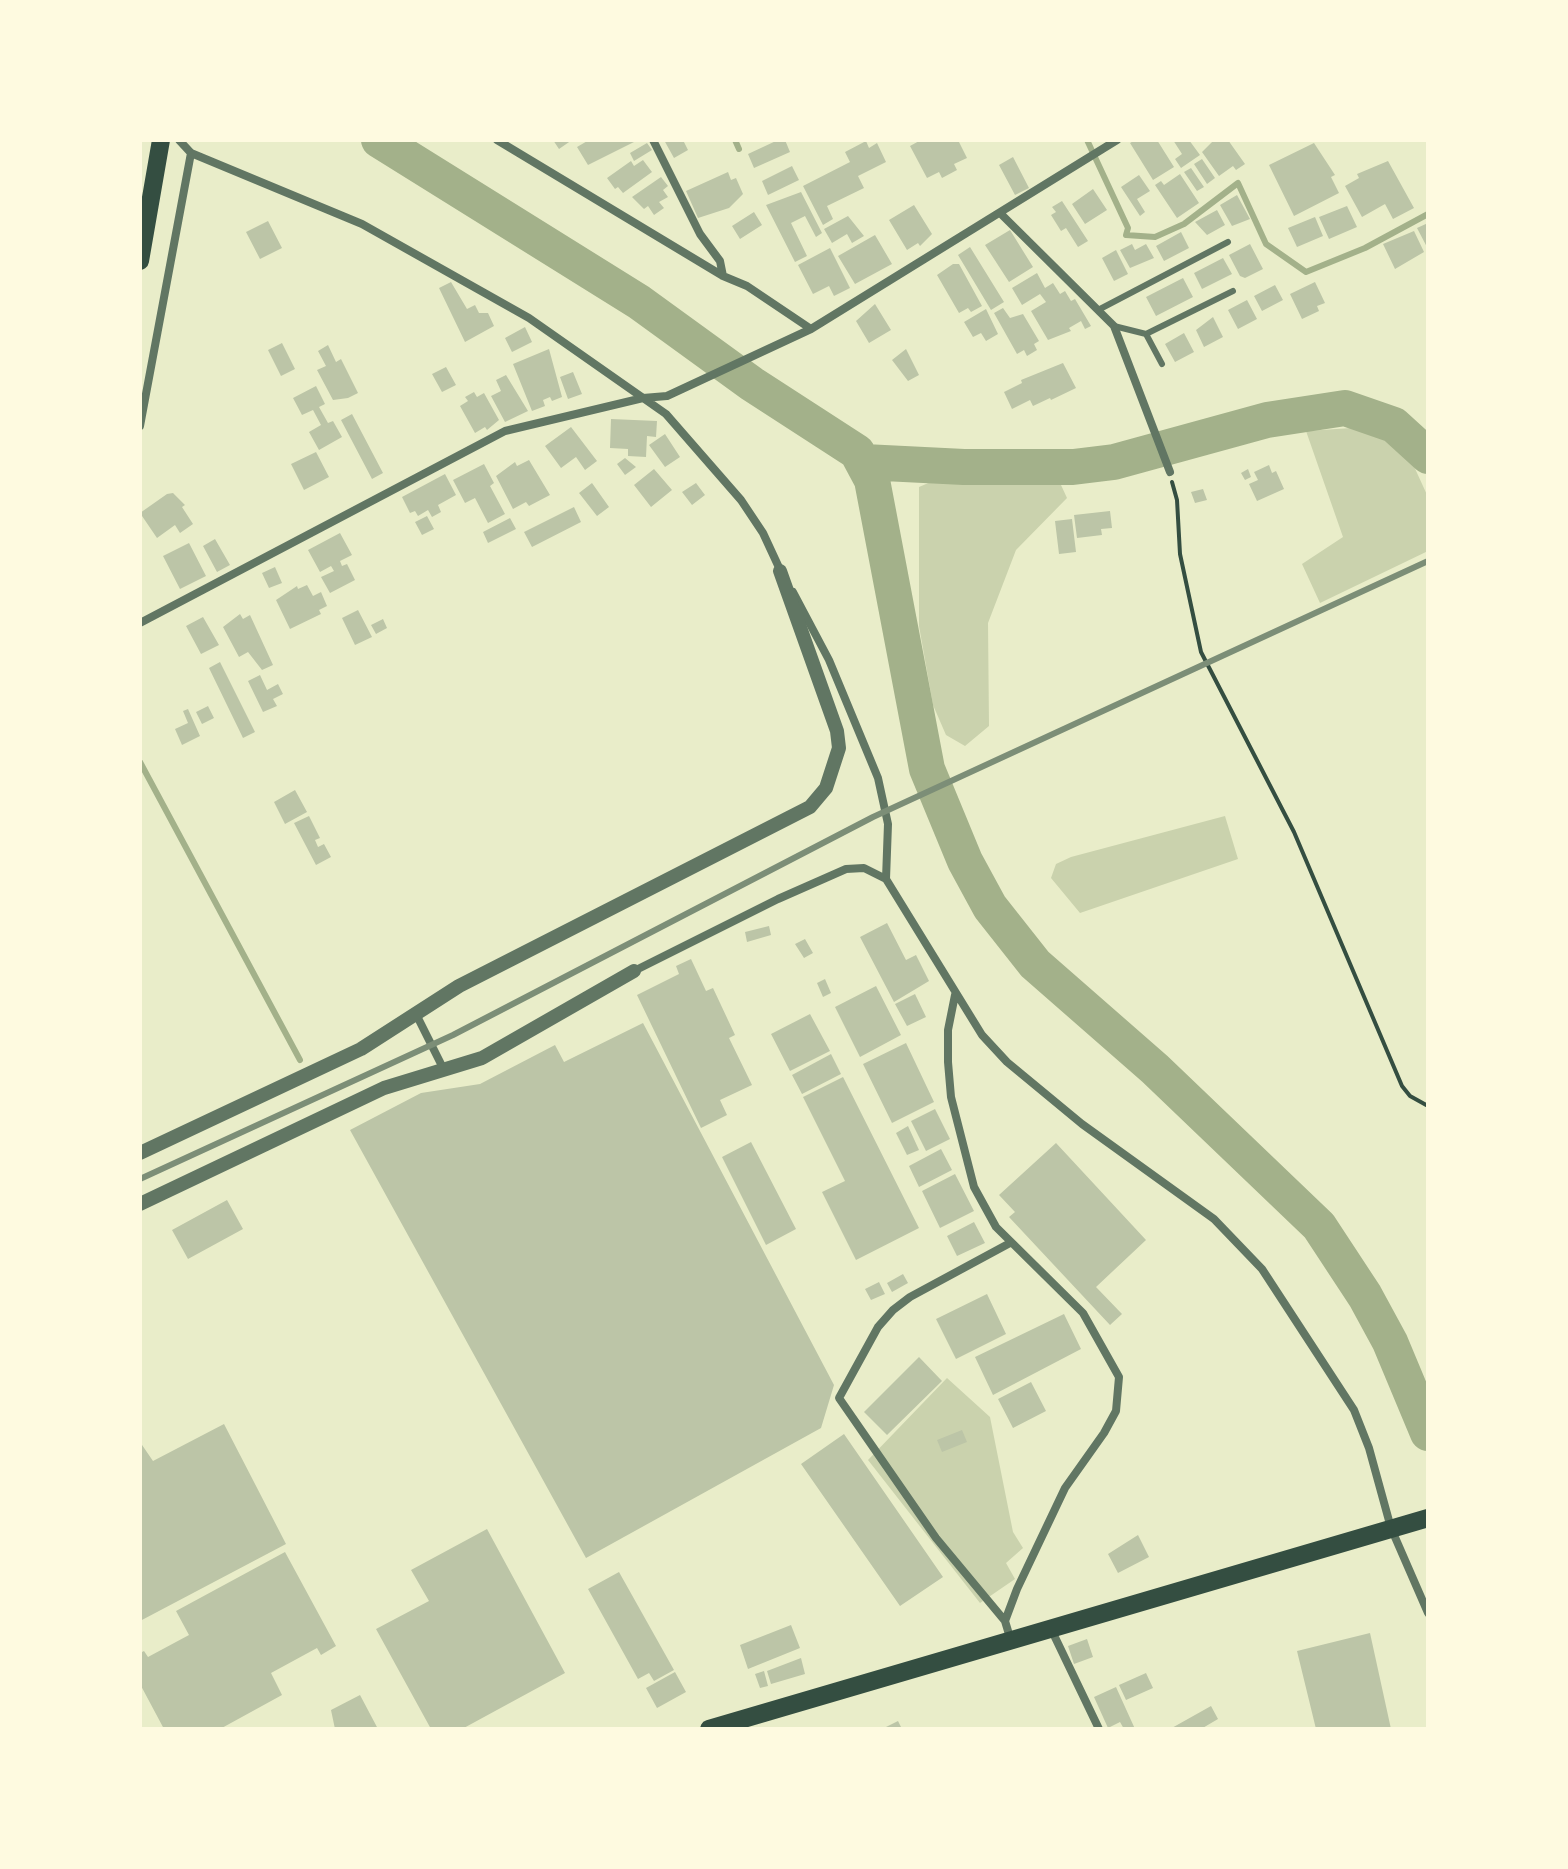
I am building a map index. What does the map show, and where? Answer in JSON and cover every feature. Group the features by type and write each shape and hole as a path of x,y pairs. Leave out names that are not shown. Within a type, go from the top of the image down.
{"highway":[{"path":"140,261 161,140"},
{"path":"709,1729 1052,1631 1428,1518"}],"street":[{"path":"140,1153 361,1049 459,986 788,820 810,807 826,788 839,748 837,731 780,571 763,533 741,500 684,432 643,398 529,318 362,224 191,153 179,140"},
{"path":"497,140 723,276 747,286 811,329"},
{"path":"653,140 700,234 720,261 723,276"},
{"path":"140,609 143,621 505,431 643,398 667,396 811,329 1117,140"},
{"path":"140,426 191,153"},
{"path":"1001,214 1114,326 1170,472"},
{"path":"780,571 817,634 878,778 888,824 886,879"},
{"path":"140,1204 384,1088 482,1058 634,971 766,904 846,869 864,868 886,879 955,995 982,1035 1007,1062 1082,1124 1214,1219 1262,1269 1354,1410 1369,1448 1391,1528 1428,1613"},
{"path":"955,995 948,1030 951,1097 974,1187 996,1227 1083,1313 1113,1362 1120,1395 1104,1433 1065,1488 1028,1563 1005,1621"},
{"path":"416,1014 444,1070"},
{"path":"1010,1243 910,1297 893,1310 878,1327 839,1398 936,1538 1005,1621 1011,1642"},
{"path":"1052,1631 1099,1729"}],"lane":[{"path":"1100,309 1228,242"},
{"path":"1114,326 1146,334 1233,291"},
{"path":"1146,334 1162,364"}],"path":[{"path":"1170,472 1177,500 1180,554 1201,652 1294,832 1402,1086 1410,1096 1428,1106"}],"green space":[{"path":"1367,427 1392,442 1412,462 1428,497 1428,551 1320,603 1302,564 1343,537 1306,431"},
{"path":"933,481 1061,485 1067,498 1016,550 988,623 989,726 965,746 946,735 933,705 919,626 919,487"},
{"path":"1225,816 1238,859 1080,913 1051,878 1056,864 1071,857"},
{"path":"947,1378 990,1417 1013,1532 1023,1548 1006,1563 1015,1579 980,1603 868,1460"}],"building":[{"path":"553,140 572,140 559,149"},
{"path":"589,140 638,140 588,165 577,147"},
{"path":"664,140 683,140 688,150 674,158"},
{"path":"778,140 785,140 790,152 754,168 748,154"},
{"path":"921,140 958,140 967,158 954,164 957,170 942,178 939,172 927,178 910,146"},
{"path":"1135,140 1157,140 1174,167 1153,180 1130,143"},
{"path":"1173,140 1189,140 1200,155 1181,168 1175,159 1182,154"},
{"path":"1214,140 1228,140 1245,164 1236,170 1233,166 1219,176 1202,152"},
{"path":"866,141 869,148 877,143 886,162 858,176 864,188 827,206 833,219 823,225 803,186 850,162 845,152"},
{"path":"647,143 652,150 634,161 630,153"},
{"path":"1314,143 1335,175 1331,177 1339,193 1294,216 1269,165"},
{"path":"1013,157 1029,188 1015,195 999,165"},
{"path":"1202,159 1215,178 1207,184 1194,164"},
{"path":"643,160 652,172 623,193 618,187 615,189 607,178 631,161 634,166"},
{"path":"1388,161 1414,208 1393,219 1385,204 1362,217 1345,186 1359,178 1357,174"},
{"path":"792,166 799,180 768,195 762,181"},
{"path":"1191,168 1204,187 1197,191 1184,172"},
{"path":"728,172 731,180 736,178 743,194 729,208 698,218 686,191"},
{"path":"1180,174 1199,203 1177,218 1155,185 1161,181 1164,185"},
{"path":"1139,175 1150,191 1137,199 1145,212 1140,216 1121,187"},
{"path":"661,177 668,186 663,190 668,197 659,202 664,208 654,215 648,206 644,209 632,197"},
{"path":"1093,189 1107,210 1085,224 1072,204"},
{"path":"801,192 822,233 816,237 805,216 791,223 807,256 795,262 766,205"},
{"path":"1237,195 1250,219 1232,226 1220,205"},
{"path":"1062,201 1088,241 1078,247 1066,228 1061,231 1051,215 1056,212 1052,207"},
{"path":"914,205 932,234 920,246 918,243 907,250 889,220"},
{"path":"1347,206 1357,227 1329,239 1319,217"},
{"path":"1217,210 1225,225 1207,235 1195,222"},
{"path":"754,212 762,225 740,239 732,226"},
{"path":"848,216 864,236 852,243 847,234 832,243 824,229"},
{"path":"1315,217 1323,236 1297,247 1288,228"},
{"path":"268,221 282,248 260,259 246,232"},
{"path":"1428,223 1428,249 1417,228"},
{"path":"1010,230 1033,267 1009,282 985,245"},
{"path":"1414,231 1424,252 1395,269 1383,244"},
{"path":"1181,232 1189,248 1164,261 1156,246"},
{"path":"875,235 892,264 855,284 838,256"},
{"path":"1132,244 1135,250 1146,244 1154,258 1130,268 1120,250"},
{"path":"1250,244 1263,269 1245,278 1240,276 1229,255"},
{"path":"970,247 1004,302 991,310 958,255"},
{"path":"830,248 850,288 834,296 829,286 813,294 798,265"},
{"path":"1116,250 1128,274 1114,281 1102,258"},
{"path":"1223,258 1232,274 1202,289 1194,273"},
{"path":"953,264 959,264 982,306 971,312 968,308 959,313 937,275"},
{"path":"1037,273 1045,288 1053,283 1060,294 1065,291 1071,301 1075,299 1091,326 1085,329 1081,321 1069,328 1071,331 1048,340 1031,311 1046,302 1040,294 1022,305 1012,288"},
{"path":"1183,278 1193,297 1156,316 1146,297"},
{"path":"451,282 467,309 475,305 479,313 488,313 494,326 465,342 439,288"},
{"path":"1315,282 1325,303 1317,306 1319,311 1302,319 1290,294"},
{"path":"1275,285 1283,300 1262,311 1254,296"},
{"path":"1247,300 1257,319 1238,329 1228,310"},
{"path":"875,304 891,330 869,343 856,321"},
{"path":"1003,308 1010,318 1023,314 1039,341 1034,344 1037,350 1027,356 1024,350 1017,354 994,313"},
{"path":"986,309 998,334 986,341 981,333 973,337 964,322"},
{"path":"1213,317 1223,337 1204,347 1196,330"},
{"path":"525,327 532,342 512,352 505,338"},
{"path":"1184,333 1194,352 1175,362 1165,344"},
{"path":"282,343 295,369 281,376 268,350"},
{"path":"328,345 336,362 341,359 358,393 348,398 333,400 317,370 326,366 318,351"},
{"path":"549,349 562,397 543,400 545,406 532,411 513,364"},
{"path":"906,349 919,375 908,381 892,360"},
{"path":"1063,363 1076,388 1033,406 1030,400 1012,409 1004,392 1022,383 1021,380"},
{"path":"446,367 456,385 442,392 432,374"},
{"path":"573,372 582,394 568,399 560,377"},
{"path":"506,375 528,411 505,422 491,396 501,391 496,380"},
{"path":"316,386 325,404 319,407 328,423 333,421 342,437 319,450 309,432 321,425 313,410 302,415 293,398"},
{"path":"474,392 477,397 484,393 499,420 487,430 485,427 475,433 460,406 468,401 465,397"},
{"path":"352,414 383,473 372,479 341,420"},
{"path":"611,419 657,421 656,437 647,436 646,457 628,456 628,449 610,448"},
{"path":"571,427 597,461 585,470 576,457 561,468 545,446"},
{"path":"665,434 680,457 665,467 649,445"},
{"path":"316,452 329,477 304,490 291,464"},
{"path":"625,458 636,467 625,475 617,464"},
{"path":"529,460 550,495 529,506 526,502 513,509 496,476 515,462 517,466"},
{"path":"484,464 494,483 490,486 505,514 488,523 475,498 465,503 453,480"},
{"path":"1269,465 1272,473 1276,471 1284,489 1257,501 1249,484 1258,480 1254,472"},
{"path":"654,469 672,490 651,507 634,485"},
{"path":"1248,469 1251,477 1245,480 1241,473"},
{"path":"445,474 456,495 438,505 441,512 432,517 428,510 418,516 415,511 410,513 402,497"},
{"path":"592,483 609,507 597,516 579,493"},
{"path":"696,483 705,495 692,505 682,492"},
{"path":"1203,489 1207,500 1195,503 1191,492"},
{"path":"173,493 185,505 182,507 193,524 180,533 175,525 157,538 140,513"},
{"path":"574,507 581,522 532,547 524,532"},
{"path":"1110,511 1112,528 1101,529 1102,535 1077,538 1074,515"},
{"path":"427,516 434,529 422,535 415,522"},
{"path":"510,518 516,529 488,543 483,532"},
{"path":"1072,519 1076,552 1059,554 1055,521"},
{"path":"340,533 352,555 340,561 342,566 347,564 355,580 330,593 321,577 334,571 331,566 320,572 308,550"},
{"path":"215,539 230,565 217,572 203,546"},
{"path":"189,543 206,576 180,589 163,556"},
{"path":"275,567 282,583 269,588 262,573"},
{"path":"307,585 313,596 321,592 327,606 319,610 321,614 290,629 276,600 297,586 298,589"},
{"path":"358,610 372,637 355,645 342,618"},
{"path":"240,614 243,619 250,615 273,665 262,670 248,652 239,657 223,627"},
{"path":"203,617 219,645 201,654 186,626"},
{"path":"383,619 387,628 376,634 371,625"},
{"path":"220,662 255,732 243,738 209,668"},
{"path":"260,675 267,690 278,684 283,694 273,699 277,706 263,712 248,681"},
{"path":"208,706 214,718 202,724 196,712"},
{"path":"188,709 200,736 182,745 175,729 188,723 183,711"},
{"path":"295,790 307,812 285,824 274,802"},
{"path":"309,816 320,838 315,840 318,847 324,844 331,857 316,865 294,823"},
{"path":"887,923 906,960 916,955 929,981 894,1002 860,937"},
{"path":"769,926 771,935 747,942 745,932"},
{"path":"805,939 813,953 804,958 795,944"},
{"path":"691,959 706,991 713,988 735,1035 729,1038 752,1085 720,1100 727,1115 701,1128 637,995 679,974 676,966"},
{"path":"825,979 831,993 823,997 817,983"},
{"path":"876,986 901,1035 860,1057 835,1007"},
{"path":"915,994 926,1017 907,1026 895,1004"},
{"path":"810,1014 830,1051 790,1071 771,1034"},
{"path":"643,1023 834,1385 821,1428 586,1558 350,1130 421,1093 480,1084 555,1045 564,1062"},
{"path":"906,1043 934,1102 892,1123 863,1064"},
{"path":"831,1054 841,1074 802,1094 792,1075"},
{"path":"843,1077 919,1228 856,1260 822,1192 845,1181 803,1097"},
{"path":"935,1109 950,1139 926,1151 911,1121"},
{"path":"908,1126 919,1150 907,1155 896,1133"},
{"path":"751,1142 796,1229 766,1245 722,1157"},
{"path":"1056,1143 1146,1240 1096,1287 1122,1314 1110,1325 1009,1217 1015,1212 999,1195"},
{"path":"941,1149 952,1170 919,1187 909,1166"},
{"path":"955,1174 974,1211 940,1228 922,1191"},
{"path":"227,1200 243,1229 188,1259 172,1230"},
{"path":"974,1222 985,1243 957,1256 947,1236"},
{"path":"903,1274 908,1283 892,1292 887,1283"},
{"path":"879,1282 885,1294 871,1300 865,1289"},
{"path":"987,1294 1006,1334 956,1359 936,1319"},
{"path":"1064,1314 1081,1349 993,1395 975,1357"},
{"path":"919,1357 942,1381 887,1435 864,1412"},
{"path":"1031,1382 1046,1411 1013,1428 998,1399"},
{"path":"224,1424 286,1544 140,1621 140,1442 153,1461"},
{"path":"962,1430 967,1442 942,1452 937,1440"},
{"path":"844,1434 943,1577 900,1606 801,1464"},
{"path":"487,1529 565,1673 462,1729 431,1729 376,1629 429,1601 411,1570"},
{"path":"1138,1535 1149,1557 1118,1573 1108,1554"},
{"path":"285,1552 336,1646 321,1655 317,1648 271,1673 282,1695 220,1729 164,1729 140,1684 140,1653 144,1651 148,1657 189,1635 176,1611"},
{"path":"619,1572 674,1670 654,1681 649,1673 638,1679 588,1589"},
{"path":"791,1625 800,1648 748,1669 740,1645"},
{"path":"1370,1633 1391,1729 1316,1729 1297,1651"},
{"path":"1087,1639 1093,1657 1074,1664 1068,1646"},
{"path":"801,1658 805,1674 771,1684 767,1671"},
{"path":"764,1671 768,1686 760,1688 755,1674"},
{"path":"675,1672 686,1692 657,1708 646,1688"},
{"path":"1146,1673 1153,1688 1126,1700 1119,1685"},
{"path":"1116,1687 1135,1729 1124,1729 1120,1722 1108,1728 1094,1697"},
{"path":"360,1695 378,1729 335,1729 331,1710"},
{"path":"1211,1706 1218,1719 1201,1729 1170,1729"},
{"path":"898,1721 902,1729 882,1729"}],"waterway":[{"path":"379,140 639,302 752,384 857,452 872,480 927,769 965,861 990,907 1035,964 1155,1069 1319,1226 1365,1296 1390,1342 1428,1433"},
{"path":"735,140 739,149"},
{"path":"1087,140 1128,228 1126,235 1155,237 1184,224 1238,183 1266,244 1306,272 1365,248 1428,214"},
{"path":"864,462 964,467 1073,467 1114,462 1267,420 1345,408 1394,425 1428,456"},
{"path":"140,762 300,1060"}],"railway":[{"path":"140,1179 453,1035 873,817 1428,561"}]}
